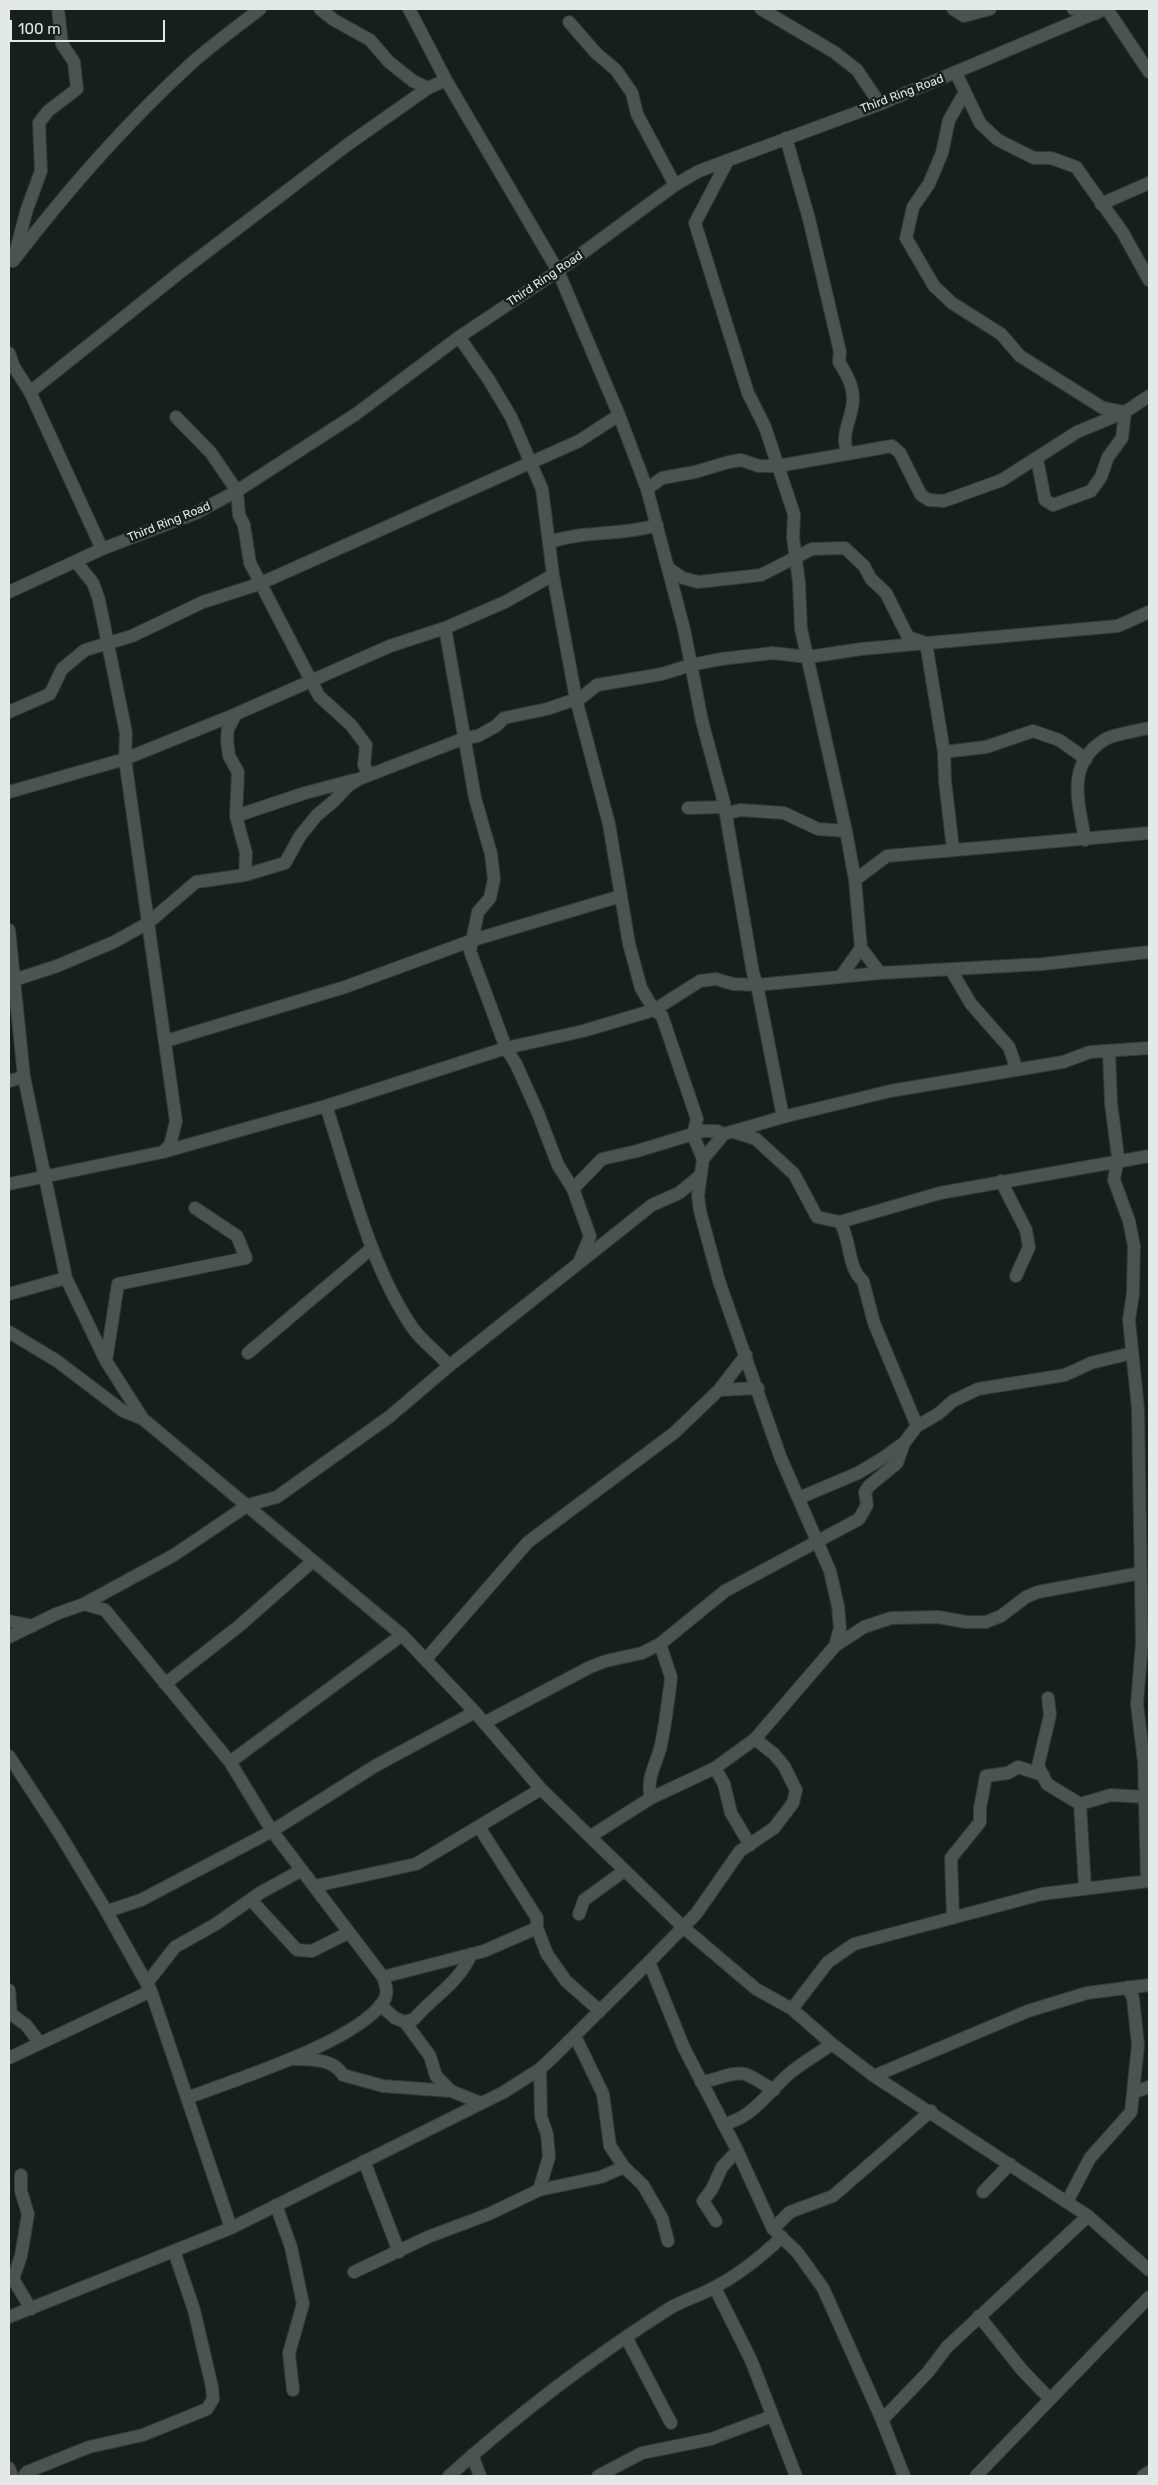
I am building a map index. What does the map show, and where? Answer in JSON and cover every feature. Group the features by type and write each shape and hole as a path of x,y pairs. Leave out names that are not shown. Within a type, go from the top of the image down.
{"street":[{"path":"11,264 27,209 41,171 39,123 48,111 77,89 74,62 62,44 58,9"},
{"path":"11,264 58,201 148,104 196,60 260,9"},
{"path":"320,9 334,20 370,40 389,62 413,81 428,88"},
{"path":"409,9 446,80 558,271 620,415 647,489 668,568 702,721 725,811 753,973 783,1117"},
{"path":"761,9 834,52 857,70 880,104"},
{"path":"953,9 964,16 990,9"},
{"path":"1073,9 1102,10 1149,72"},
{"name":"Third Ring Road","path":"9,592 102,549 196,513 237,491 356,414 459,336 558,271 675,185 699,171 880,104 1102,10"},
{"path":"569,22 596,53 616,70 632,93 637,114 675,185"},
{"path":"956,73 980,123 998,140 1034,158 1050,158 1076,167 1123,233 1149,280"},
{"path":"30,392 304,177 428,88 446,80"},
{"path":"965,92 949,120 942,153 929,184 913,207 906,238 934,286 952,303 1001,334 1020,356 1102,408 1125,412"},
{"path":"786,138 818,257 840,352 838,362 849,378 853,400 846,424 844,446 848,453"},
{"path":"728,160 695,223 748,394 765,427 794,514 793,537 799,584 801,629 846,831 855,880 861,948 880,973"},
{"path":"1101,204 1149,183"},
{"path":"459,336 511,417 529,462 539,478 550,542 553,575 576,699 610,824 629,944 641,988 654,1010 662,1016 697,1118 693,1135 703,1159 698,1196 700,1211 719,1281 758,1388 780,1456 830,1570 838,1606 840,1628 835,1646"},
{"path":"9,353 11,369 30,392 102,549"},
{"path":"647,489 662,478 695,472 729,462 741,460 759,466 778,466 887,447 897,448 921,495 936,502 952,499 986,487 1038,459 1077,432 1125,412 1149,396"},
{"path":"1038,459 1044,500 1053,505 1091,491 1101,477 1108,457 1122,438 1125,412"},
{"path":"9,712 50,694 62,668 85,650 132,636 203,602 260,584 579,441 620,415"},
{"path":"176,417 211,453 237,491 239,515 244,525 250,563 319,696 352,726 366,745 364,777"},
{"path":"550,542 575,534 639,530 657,525"},
{"path":"668,568 683,578 698,582 761,575 812,549 845,548 864,566 871,579 886,593 908,637 926,643"},
{"path":"76,562 93,583 99,600 126,733 125,759 176,1121 170,1145 163,1152"},
{"path":"9,792 125,759 236,714 311,679 390,646 445,628 505,602 553,575"},
{"path":"236,816 305,793 364,777 465,738 478,736 496,726 504,718 547,708 582,697 597,685 662,674 691,665 773,653 808,657 926,643 1118,626 1149,612"},
{"path":"445,628 475,798 491,854 494,879 490,898 478,912 470,951 506,1048 516,1064 538,1113 558,1165 573,1189 590,1236 579,1263"},
{"path":"926,643 944,752 945,781 954,849"},
{"path":"236,714 228,729 227,740 229,756 238,772 236,816 246,853 245,875"},
{"path":"1085,840 1078,797 1077,775 1086,759 1104,740 1149,728"},
{"path":"944,752 986,748 1033,731 1059,740 1086,759"},
{"path":"14,980 57,966 114,942 148,922 196,882 245,875 284,863 300,836 316,815 364,777"},
{"path":"688,808 784,813 818,830 846,831"},
{"path":"855,880 887,856 1149,833"},
{"path":"166,1041 345,988 473,940 621,896"},
{"path":"9,930 24,1077 66,1278 106,1361 143,1419 402,1636 475,1712 541,1789 683,1926 756,1989 792,2009 832,2044 874,2076 1088,2216 1149,2270"},
{"path":"841,976 861,948"},
{"path":"9,1184 163,1152 326,1106 506,1048 583,1031 661,1008 684,990 700,981 716,979 733,984 757,985 880,973 1043,964 1149,952"},
{"path":"951,970 971,1004 991,1029 1009,1047 1017,1070"},
{"path":"703,1159 729,1133 783,1117 890,1091 1063,1062 1090,1052 1149,1048"},
{"path":"792,2009 828,1962 854,1944 1022,1898 1085,1887 1148,1881 1145,1797 1146,1742 1137,1704 1142,1658 1141,1488 1138,1409 1129,1320 1134,1285 1134,1246 1129,1221 1114,1180 1118,1161 1111,1103 1109,1052"},
{"path":"9,1081 24,1077"},
{"path":"326,1106 372,1248 385,1277 412,1328 440,1354 449,1366"},
{"path":"573,1189 602,1159 703,1131 717,1131 756,1139 794,1174 817,1218 840,1222 940,1193 1149,1156"},
{"path":"9,1638 56,1614 84,1604 174,1555 248,1506 277,1497 389,1417 449,1366 652,1205 679,1193 701,1175"},
{"path":"1001,1181 1026,1230 1030,1247 1016,1276"},
{"path":"106,1361 118,1284 246,1258 237,1236 195,1208"},
{"path":"840,1222 855,1270 863,1281 874,1323 917,1426"},
{"path":"590,1236 609,1239"},
{"path":"248,1354 372,1248"},
{"path":"9,1294 66,1278"},
{"path":"9,1332 58,1361 123,1411 143,1419"},
{"path":"484,1723 590,1667 606,1661 642,1653 660,1644 725,1592 859,1519 867,1505 865,1492 869,1486 897,1463 904,1443 917,1426 938,1414 953,1401 978,1389 1065,1375 1091,1363 1132,1353"},
{"path":"426,1659 528,1542 674,1433 719,1390 746,1355"},
{"path":"719,1390 758,1388"},
{"path":"800,1498 858,1473 904,1443"},
{"path":"165,1684 239,1626 313,1561"},
{"path":"591,1836 652,1798 715,1768 755,1739 835,1646 864,1627 891,1618 938,1617 966,1622 986,1622 1001,1616 1038,1592 1141,1573"},
{"path":"84,1604 105,1610 230,1762 272,1831 383,1977 387,1989 380,2005 370,2017 324,2045 187,2098"},
{"path":"9,1621 32,1626"},
{"path":"230,1762 402,1636"},
{"path":"652,1798 648,1787 660,1749 671,1677 660,1644"},
{"path":"1048,1698 1050,1715 1038,1766 1047,1784 1080,1804 1111,1794 1145,1797"},
{"path":"109,1914 111,1910 141,1900 272,1831 376,1766 475,1712"},
{"path":"9,2317 231,2228 504,2092 540,2069 701,1908 740,1852 774,1828 793,1803 796,1790 784,1766 774,1754 755,1739"},
{"path":"10,1760 58,1831 109,1914 149,1987 231,2228"},
{"path":"953,1918 951,1858 980,1822 980,1808 986,1776 1008,1773 1018,1767 1043,1775"},
{"path":"715,1768 724,1784 731,1813 750,1845"},
{"path":"315,1886 416,1864 541,1789"},
{"path":"1080,1804 1085,1887"},
{"path":"478,1827 537,1918 537,1928 547,1954 566,1981 600,2011"},
{"path":"9,2058 149,1987 175,1947 216,1924 300,1870"},
{"path":"579,1914 584,1900 624,1871"},
{"path":"251,1900 297,1950 312,1951 348,1933"},
{"path":"383,1977 484,1951 537,1928"},
{"path":"405,2022 414,2019 454,1982 466,1967 471,1954"},
{"path":"649,1962 684,2048 778,2233 797,2252 823,2288 882,2420 904,2476"},
{"path":"874,2076 1028,2011 1087,1994 1149,1985"},
{"path":"1067,2202 1090,2158 1131,2112 1138,2045 1133,1998 1128,1987"},
{"path":"9,1990 11,2014 26,2025 40,2043"},
{"path":"380,2005 395,2018 405,2022 430,2056 436,2076 451,2091"},
{"path":"575,2036 603,2094 610,2146 624,2167 642,2185 662,2218 668,2241"},
{"path":"723,2124 733,2123 764,2100 791,2073 832,2044"},
{"path":"289,2059 319,2060 338,2068 343,2075 383,2086 451,2091 481,2103"},
{"path":"538,2190 549,2157 547,2134 541,2117 540,2069"},
{"path":"701,2082 713,2081 733,2074 746,2074 774,2090"},
{"path":"1134,2092 1149,2087"},
{"path":"449,2476 510,2422 626,2337 669,2309 715,2288 758,2259 778,2233 790,2212 833,2196 930,2111"},
{"path":"716,2222 703,2201 712,2189 722,2167 738,2152"},
{"path":"364,2161 399,2252"},
{"path":"983,2192 1010,2164"},
{"path":"354,2272 428,2237 489,2214 538,2190 601,2176 624,2167"},
{"path":"21,2175 21,2191 28,2214 21,2256 11,2278 31,2308"},
{"path":"276,2205 291,2247 303,2304 290,2353 293,2390"},
{"path":"882,2420 928,2372 947,2347 1088,2216"},
{"path":"24,2476 27,2472 90,2447 143,2435 207,2410 213,2399 212,2387 194,2310 174,2251"},
{"path":"715,2288 751,2360 796,2476"},
{"path":"976,2476 1149,2297"},
{"path":"979,2316 1022,2370 1050,2399"},
{"path":"626,2337 671,2424"},
{"path":"598,2476 642,2453 711,2439 772,2416"},
{"path":"472,2456 480,2476"},
{"path":"9,2468 12,2476"},
{"path":"1143,2476 1149,2472"}]}
